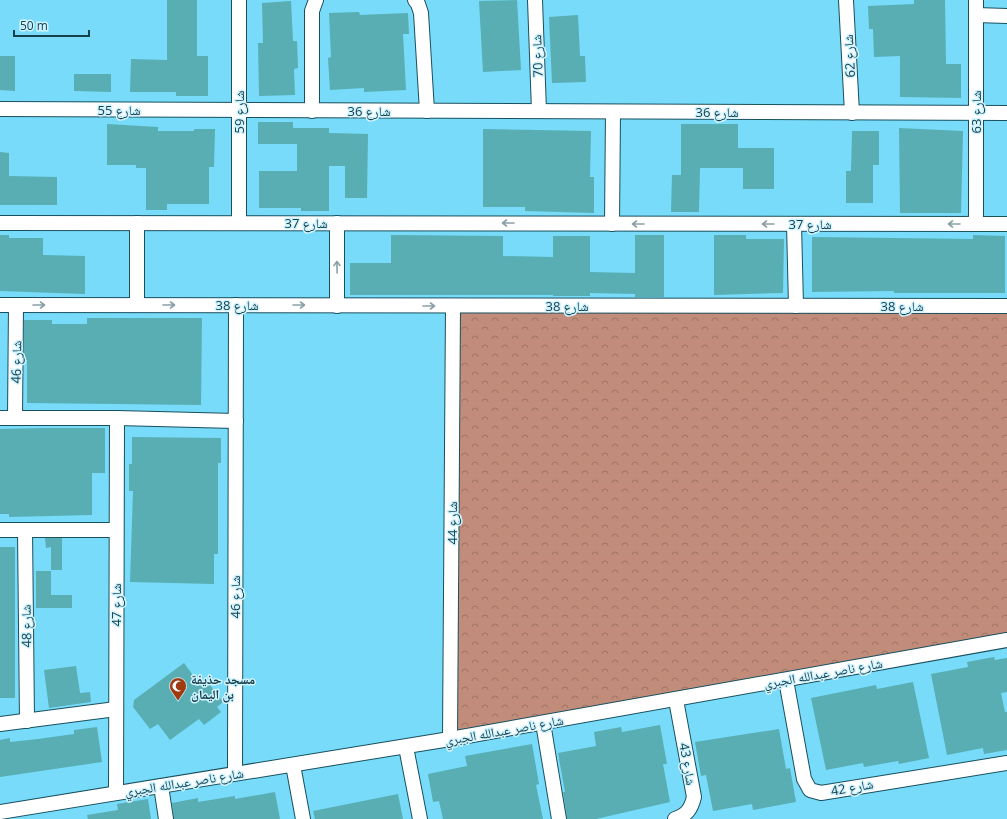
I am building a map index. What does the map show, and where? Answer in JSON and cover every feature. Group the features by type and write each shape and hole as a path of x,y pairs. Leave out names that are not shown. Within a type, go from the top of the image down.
{"street":[{"name":"شارع 59","path":"239,0 239,223"},
{"path":"312,110 312,11 316,0"},
{"path":"415,0 421,13 427,111"},
{"name":"شارع 70","path":"535,0 539,111"},
{"name":"شارع 62","path":"846,0 852,112"},
{"name":"شارع 63","path":"976,0 976,224"},
{"path":"976,15 1007,16"},
{"name":"شارع 55","path":"0,109 239,110"},
{"name":"شارع 36","path":"239,110 1007,113"},
{"path":"612,224 613,112"},
{"name":"شارع 37","path":"0,223 1007,224"},
{"path":"137,223 137,305"},
{"path":"336,223 337,306"},
{"path":"794,224 796,306"},
{"name":"شارع 38","path":"0,305 1007,306"},
{"name":"شارع 46","path":"15,418 16,305"},
{"name":"شارع 46","path":"235,773 236,305"},
{"name":"شارع 44","path":"450,740 454,306"},
{"path":"0,418 117,418 236,421"},
{"name":"شارع 47","path":"116,793 117,418"},
{"path":"0,530 116,530"},
{"name":"شارع 48","path":"25,530 27,721"},
{"name":"شارع ناصر عبدالله الجبري","path":"0,812 24,814 116,793 450,740 1007,640"},
{"name":"شارع 42","path":"786,680 804,779 810,790 821,793 1007,763"},
{"name":"شارع 43","path":"674,819 683,816 691,809 694,797 676,700"},
{"path":"0,724 116,709"},
{"path":"543,723 558,819"},
{"path":"406,747 420,819"},
{"path":"293,766 303,819"},
{"path":"161,786 166,819"}],"green space":[{"path":"453,306 1007,306 1007,640 450,739"}],"building":[{"path":"167,0 197,0 197,56 208,56 208,96 176,96 176,92 130,92 131,59 167,60"},
{"path":"517,0 521,70 483,72 479,1"},
{"path":"914,0 945,0 946,64 961,64 961,98 900,97 900,56 874,57 873,29 869,29 868,6 914,4"},
{"path":"291,1 293,41 297,41 298,68 294,69 295,95 259,96 258,43 263,43 262,3"},
{"path":"359,12 360,15 408,13 409,34 403,34 406,90 364,92 364,88 330,90 328,58 331,57 329,13"},
{"path":"578,15 580,56 585,56 586,82 552,83 549,17"},
{"path":"0,56 15,56 15,91 0,90"},
{"path":"74,74 111,74 111,92 74,91"},
{"path":"258,122 293,122 293,128 329,128 329,133 368,134 367,198 345,198 345,166 329,166 329,211 301,211 301,208 259,208 259,171 297,171 297,144 258,144"},
{"path":"107,124 158,127 158,131 194,131 194,129 215,129 214,167 209,167 209,204 167,204 167,210 146,210 146,168 136,168 136,165 107,165"},
{"path":"681,124 738,124 738,148 774,148 774,189 743,189 743,168 700,168 699,212 671,212 672,175 681,175"},
{"path":"899,128 963,131 961,213 900,213"},
{"path":"483,129 591,131 590,177 594,177 594,213 525,211 525,207 483,207"},
{"path":"852,131 879,131 879,165 873,165 873,203 846,203 846,171 851,171"},
{"path":"0,152 9,153 9,176 57,177 57,205 0,205"},
{"path":"0,235 9,235 9,238 43,238 43,255 85,256 85,294 0,291"},
{"path":"391,235 503,236 503,256 553,257 553,236 590,236 590,272 635,273 635,235 664,235 664,297 635,297 635,294 590,293 590,296 350,295 350,263 391,263"},
{"path":"714,235 746,235 746,239 784,239 783,293 714,295"},
{"path":"973,235 1005,236 1005,293 894,293 894,291 812,292 812,237 973,239"},
{"path":"87,318 202,318 201,405 27,403 27,360 24,360 24,320 52,320 52,324 87,324"},
{"path":"105,428 105,473 92,473 92,515 9,517 9,514 0,514 0,429"},
{"path":"132,437 221,438 221,463 218,463 218,554 214,554 214,584 130,582 133,491 129,491 129,464 132,464"},
{"path":"45,538 62,538 62,570 51,570 51,547 46,548"},
{"path":"0,547 15,547 15,698 0,698"},
{"path":"36,571 51,571 51,595 72,595 72,608 36,608"},
{"path":"994,657 995,660 1007,658 1007,692 1001,693 1005,712 1007,712 1007,750 984,754 983,748 947,755 931,674 968,667 967,662"},
{"name":"مسجد حذيفة بن اليمان","path":"184,663 200,685 206,680 223,702 217,707 221,712 204,725 199,719 170,740 158,724 150,729 133,707 134,700"},
{"path":"76,666 80,693 90,692 91,702 49,708 44,670"},
{"path":"913,682 929,758 899,764 898,761 864,767 863,763 826,770 811,698 876,685 877,689"},
{"path":"660,725 667,764 663,764 670,802 596,819 567,819 563,792 565,792 558,753 596,746 594,732 621,727 622,732"},
{"path":"97,727 102,762 0,777 0,740 10,738 10,742 38,739 74,734 74,730"},
{"path":"779,729 786,769 790,768 796,802 753,810 752,804 713,811 706,775 701,776 695,742"},
{"path":"532,744 539,784 536,785 543,819 443,819 439,801 433,802 428,774 467,766 465,756"},
{"path":"275,792 280,819 174,819 172,803 198,798 198,802 235,796 235,799"},
{"path":"398,794 403,819 315,819 313,811"},
{"path":"148,799 151,819 88,819 87,815 118,810 117,804"}],"place":[{"name":"مسجد حذيفة بن اليمان","path":"178,701"}]}
